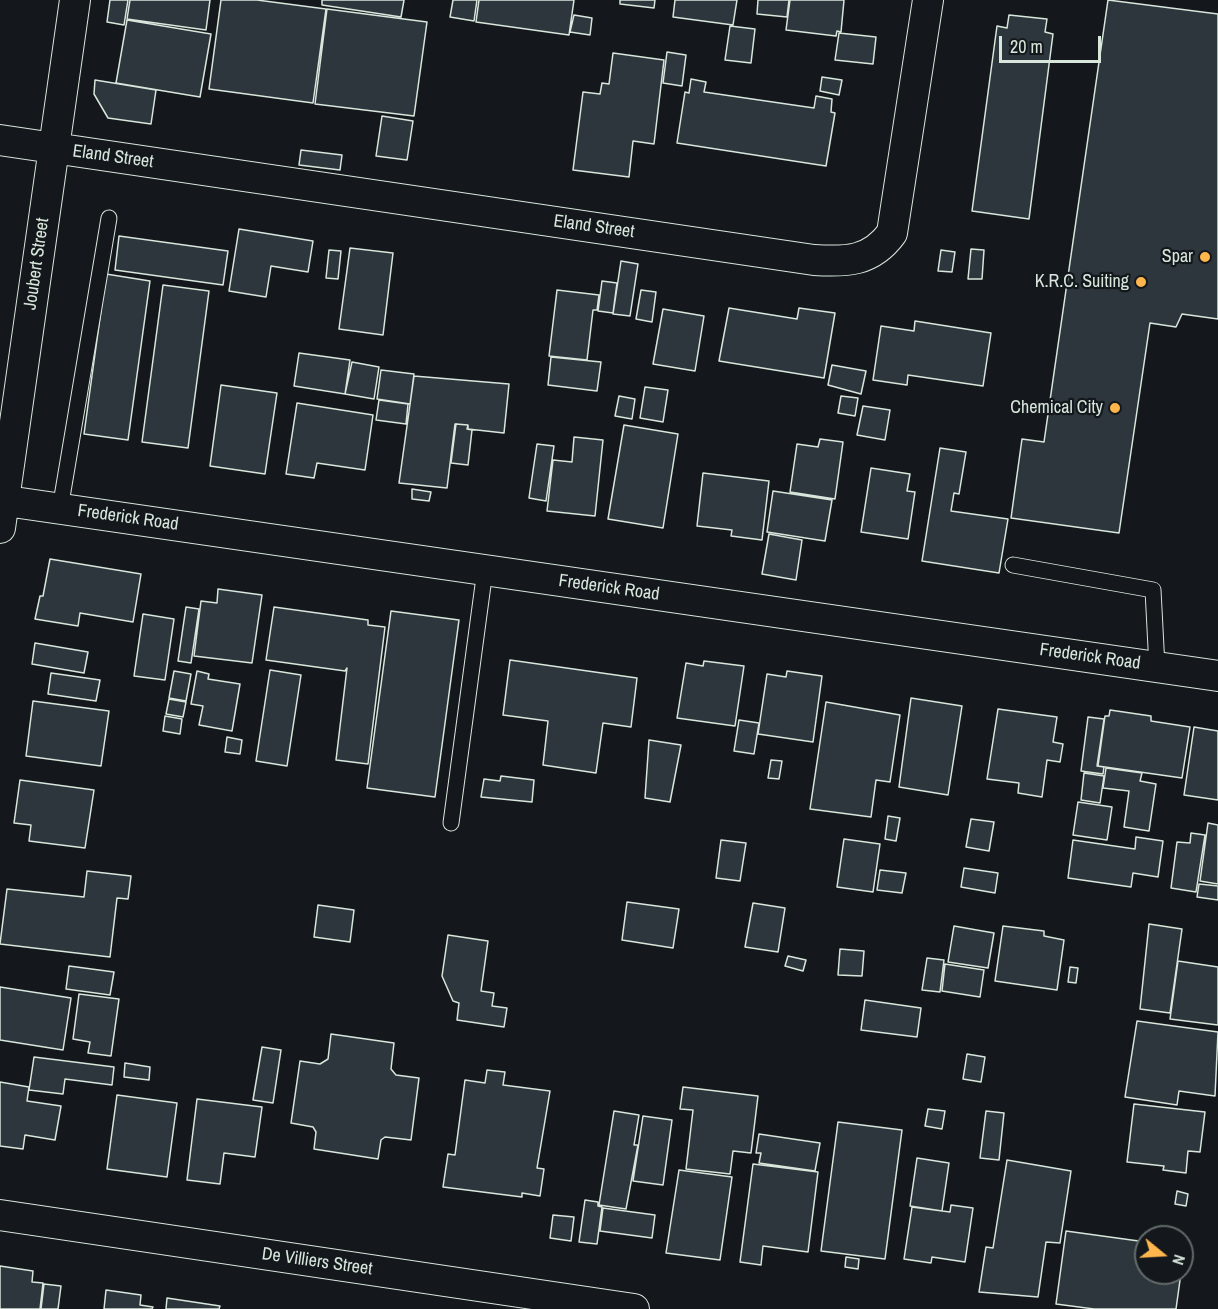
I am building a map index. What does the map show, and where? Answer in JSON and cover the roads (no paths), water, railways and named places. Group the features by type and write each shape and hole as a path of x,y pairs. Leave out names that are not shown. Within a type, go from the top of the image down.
{"street":[{"name":"Joubert Street","path":"1,509 75,0"},
{"name":"Eland Street","path":"0,140 802,258 847,262 882,247 892,233 928,0"},
{"name":"Frederick Road","path":"1,509 60,509 1218,676"},
{"name":"De Villiers Street","path":"0,1215 634,1309"}],"lane":[{"path":"60,509 110,218"},
{"path":"1013,565 1153,590 1156,667"},
{"path":"451,823 485,570"}],"place":[{"name":"Spar","path":"1205,257"},
{"name":"K.R.C. Suiting","path":"1141,282"},
{"name":"Chemical City","path":"1115,408"}]}
